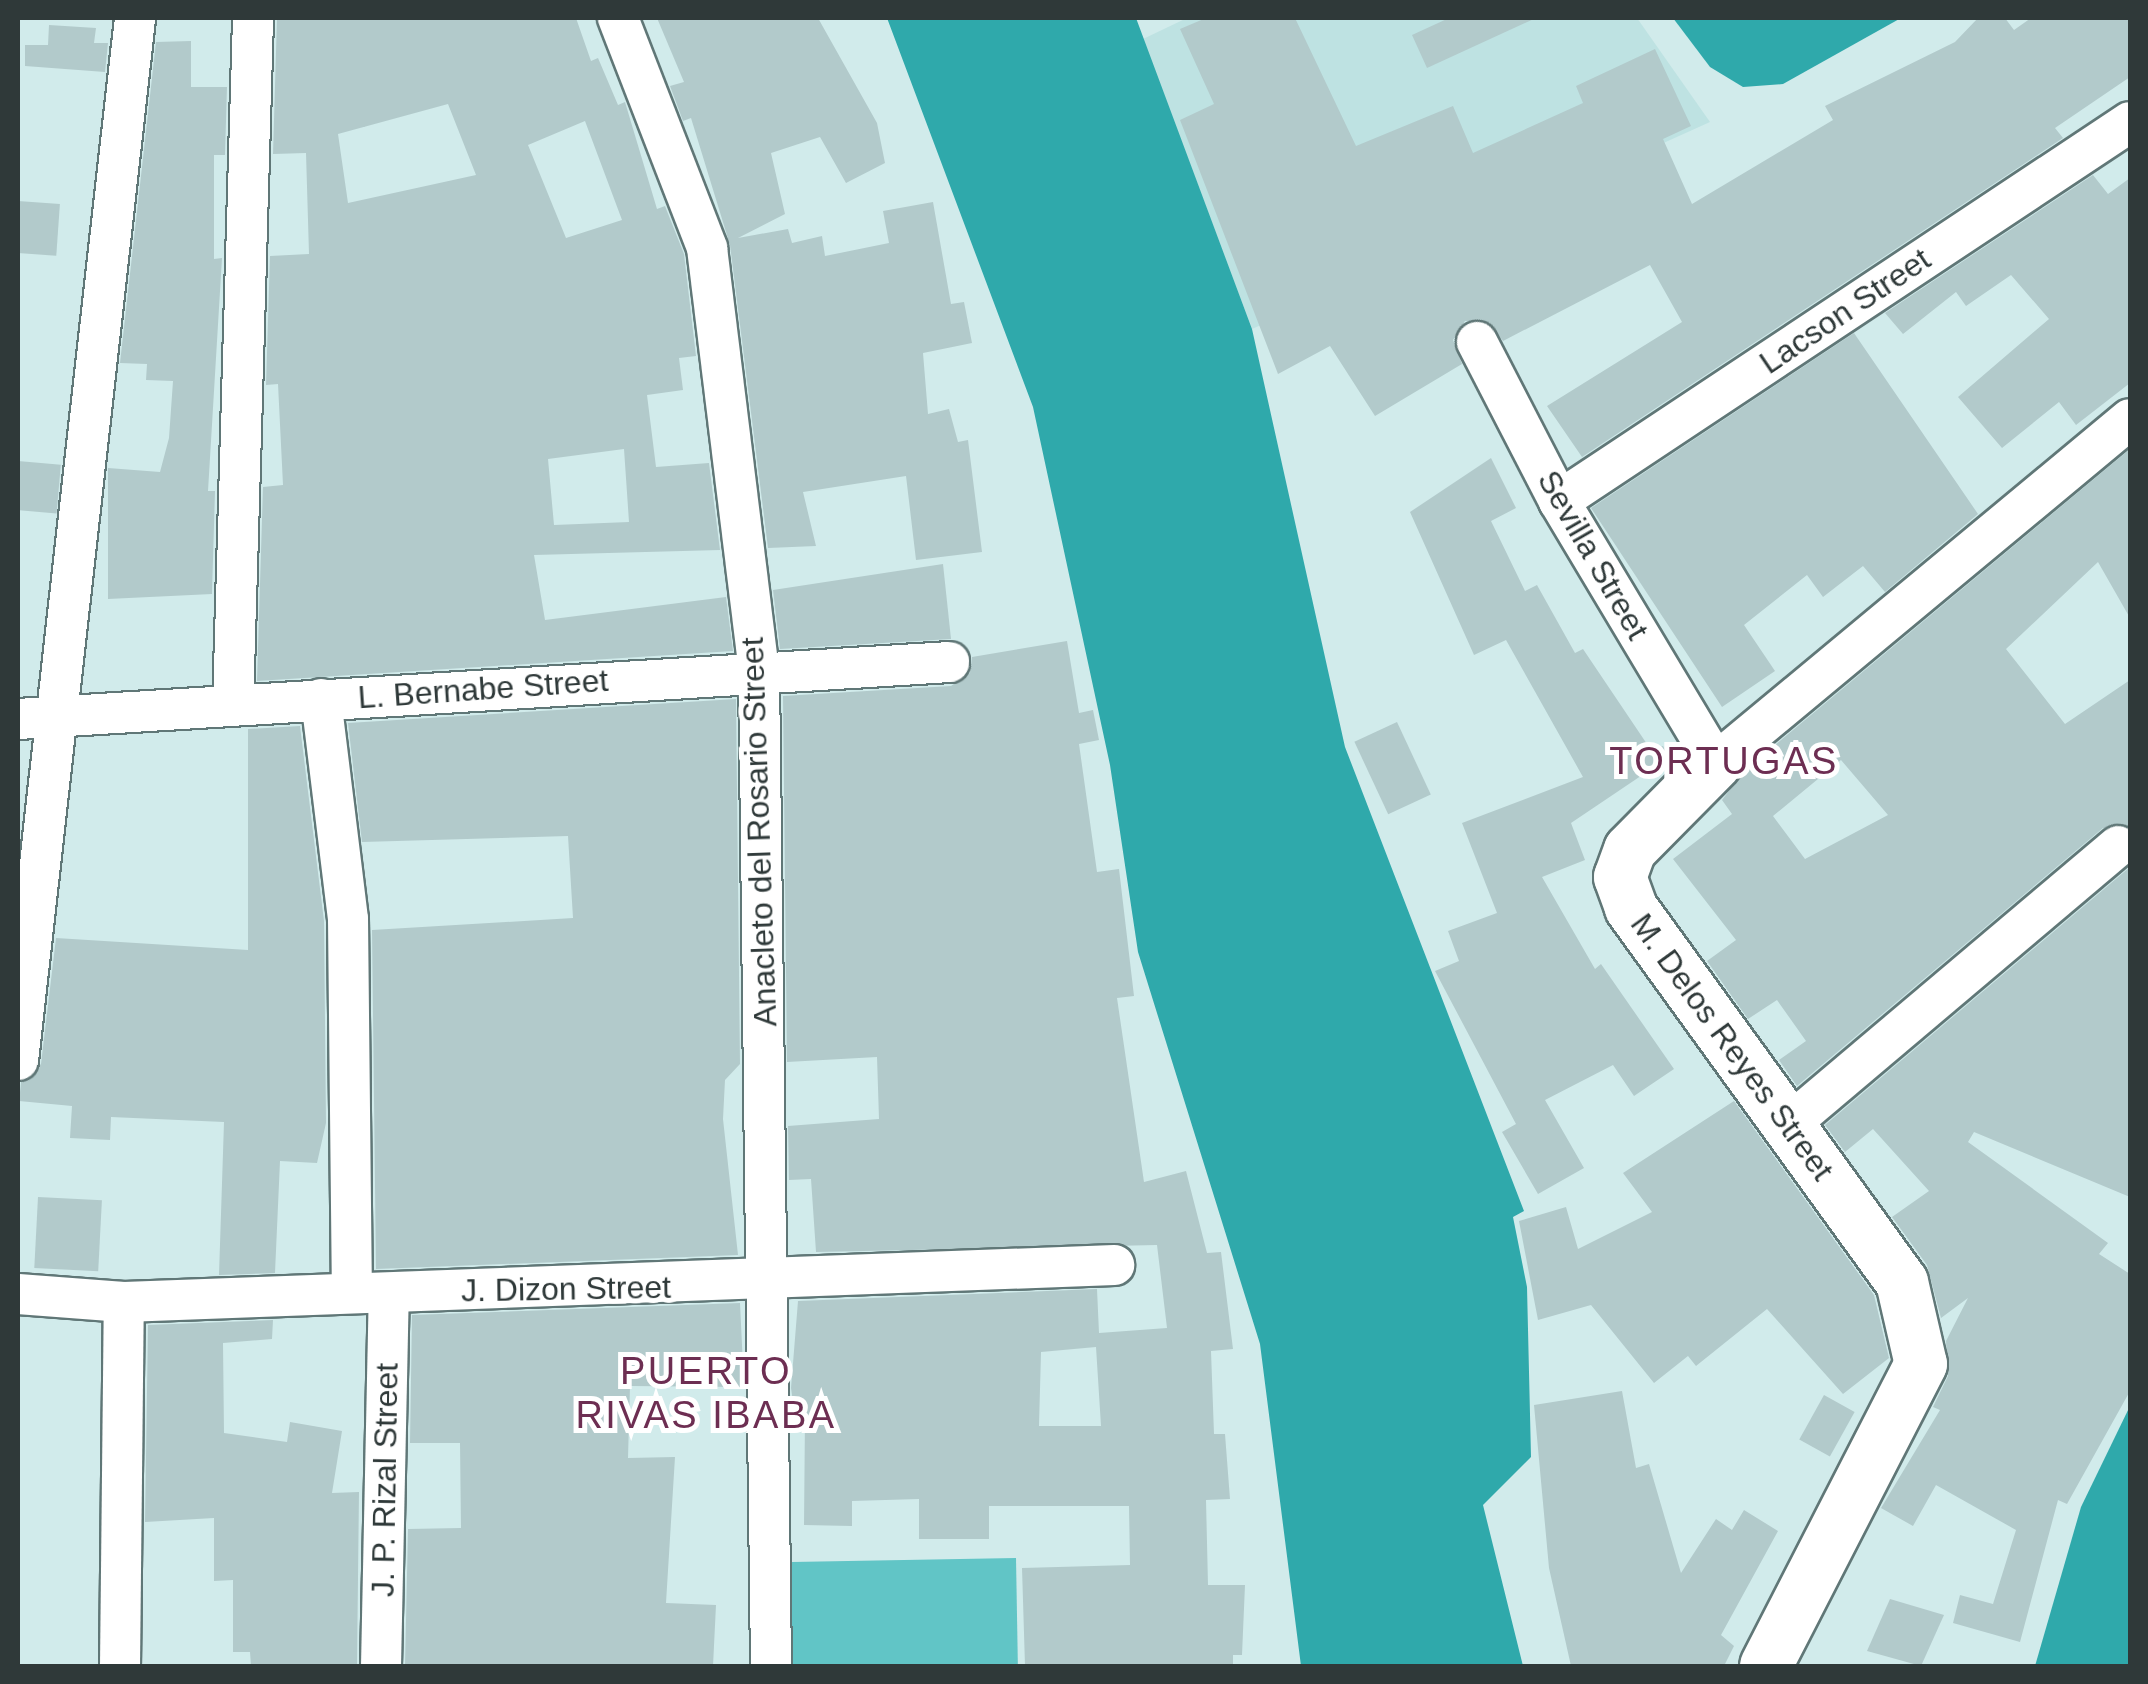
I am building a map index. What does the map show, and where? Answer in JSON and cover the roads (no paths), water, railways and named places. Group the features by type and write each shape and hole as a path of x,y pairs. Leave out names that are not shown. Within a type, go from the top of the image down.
{"street":[{"path":"18,1060 36,719 136,18"},
{"path":"233,704 253,18"},
{"name":"Anacleto del Rosario Street","path":"618,18 707,248 759,672 771,1284 771,1666"},
{"name":"Lacson Street","path":"1559,501 2130,122"},
{"name":"Sevilla Street","path":"1477,342 1559,501 1716,763"},
{"name":"M. Delos Reyes Street","path":"1766,1666 1921,1364 1902,1282 1631,908 1620,877 1630,850 1716,763 2130,419"},
{"name":"L. Bernabe Street","path":"36,719 949,662"},
{"name":"J. P. Rizal Street","path":"322,699 348,919 370,1292 381,1666"},
{"path":"1788,1125 2118,846"},
{"name":"J. Dizon Street","path":"18,1294 124,1302 370,1292 771,1284 1114,1266"},
{"path":"120,1666 124,1302"}],"district":[{"name":"TORTUGAS","path":"1724,762"},
{"name":"PUERTO RIVAS IBABA","path":"706,1394"}]}
